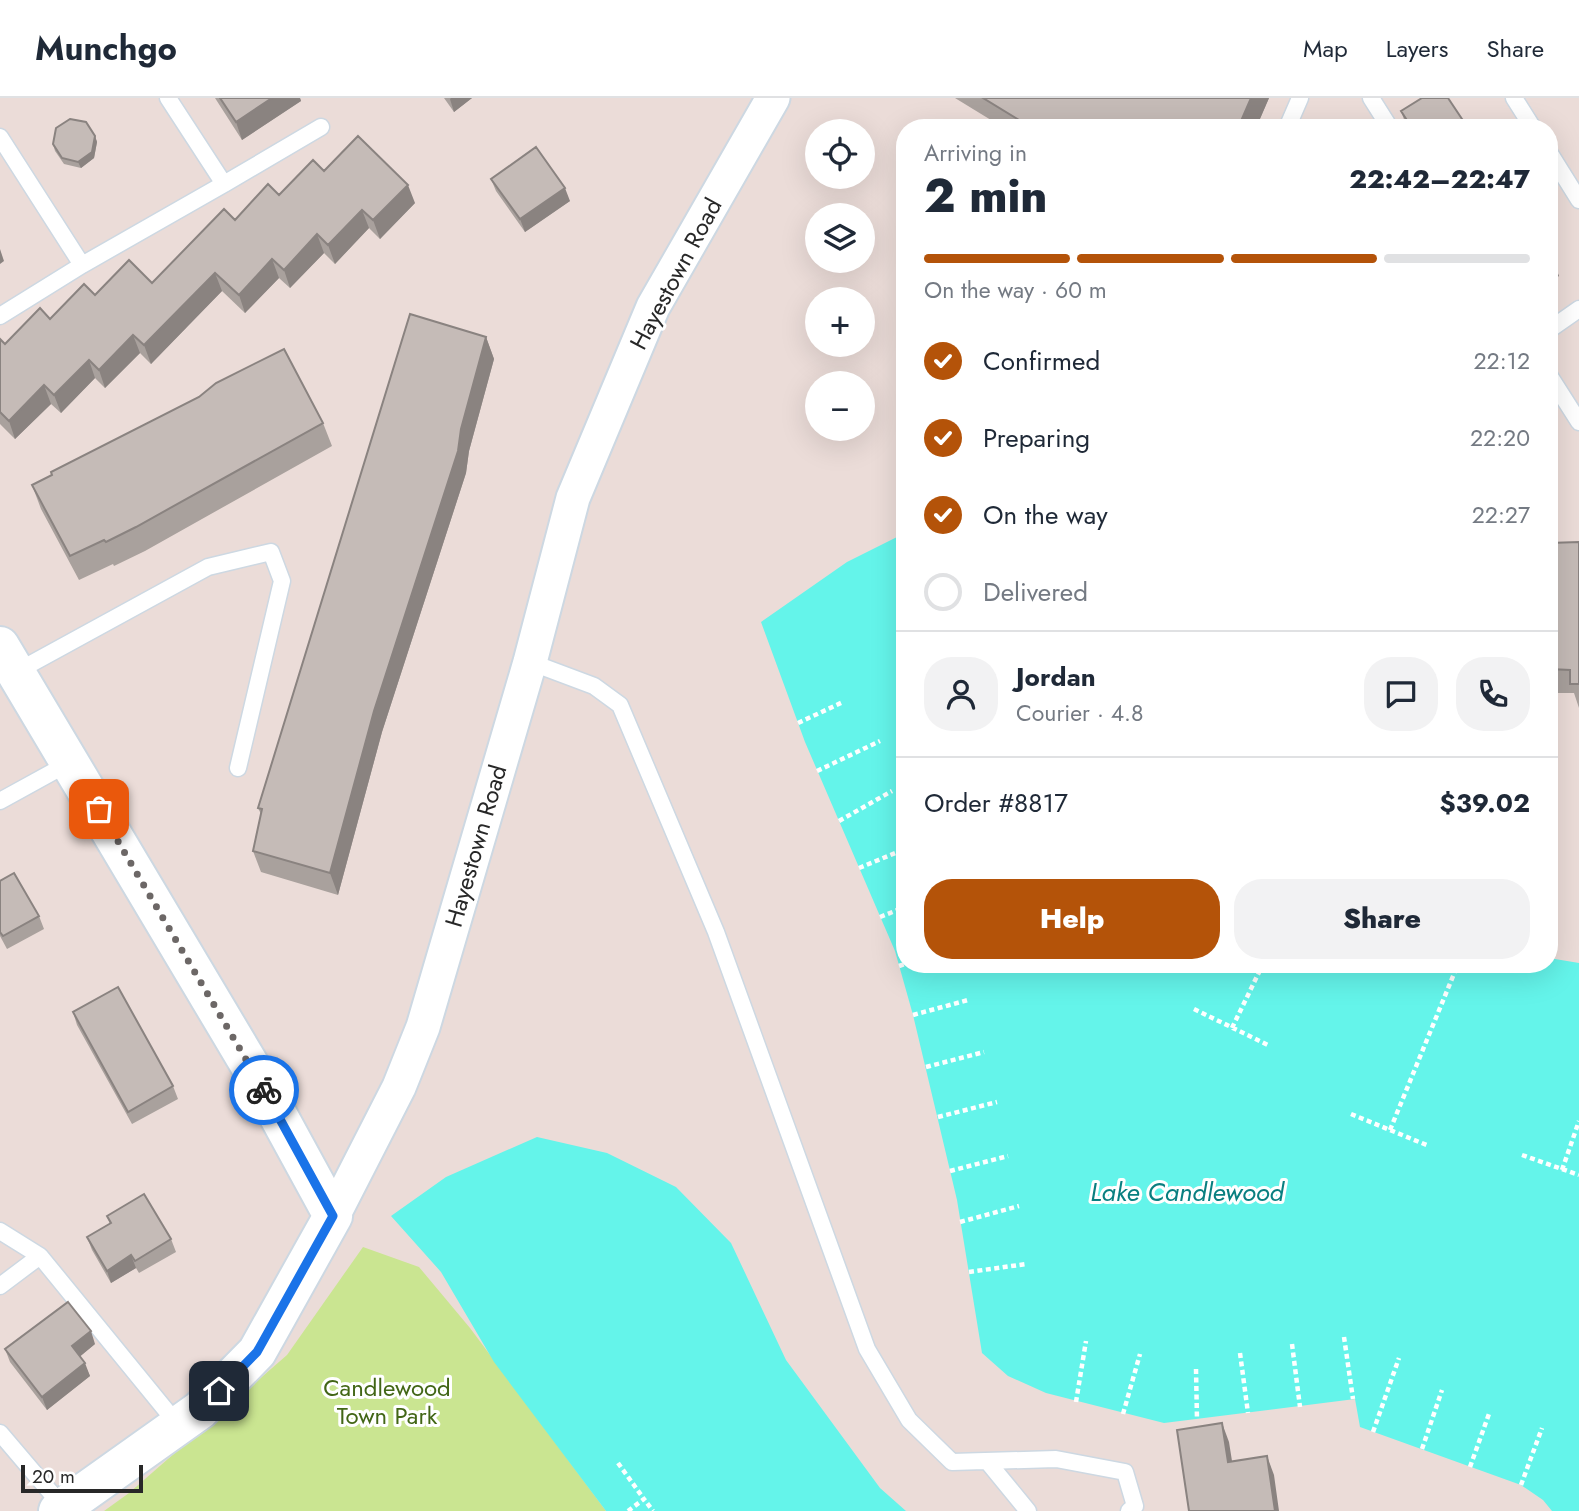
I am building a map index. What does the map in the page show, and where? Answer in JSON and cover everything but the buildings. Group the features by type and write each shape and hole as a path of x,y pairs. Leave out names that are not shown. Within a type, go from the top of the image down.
{"street":[{"name":"Hayestown Road","path":"60,1509 200,1410 257,1352 333,1216 399,1087 423,1027 530,662 573,498 653,307 774,98"},
{"path":"8,659 261,1084 333,1216"}],"lane":[{"path":"168,98 224,184"},
{"path":"1291,119 1300,98"},
{"path":"1371,98 1384,119"},
{"path":"1514,98 1527,119"},
{"path":"0,316 82,265 321,127"},
{"path":"0,137 82,265"},
{"path":"1558,166 1579,200"},
{"path":"1558,324 1579,309"},
{"path":"1558,389 1579,422"},
{"path":"8,659 208,566 271,551 282,581 238,768"},
{"path":"530,662 594,686 620,705 716,932 867,1349 909,1420 952,1462 1056,1459 1125,1472 1135,1506 1129,1511"},
{"path":"0,801 71,761"},
{"path":"0,1231 40,1256 178,1425"},
{"path":"0,1286 40,1256"},
{"path":"0,1433 60,1509"},
{"path":"987,1461 1028,1511"}],"path":[{"path":"798,723 843,702"},
{"path":"817,771 880,741"},
{"path":"839,821 892,791"},
{"path":"859,869 896,853"},
{"path":"880,917 896,910"},
{"path":"1232,1028 1259,973"},
{"path":"1391,1130 1454,973"},
{"path":"913,1015 968,1000"},
{"path":"1194,1010 1270,1046"},
{"path":"926,1067 984,1052"},
{"path":"937,1117 998,1102"},
{"path":"1351,1114 1429,1146"},
{"path":"1562,1170 1579,1121"},
{"path":"1522,1155 1579,1175"},
{"path":"950,1171 1008,1156"},
{"path":"960,1222 1019,1206"},
{"path":"969,1272 1027,1264"},
{"path":"1344,1337 1353,1399"},
{"path":"1076,1402 1086,1341"},
{"path":"1292,1344 1300,1407"},
{"path":"1124,1414 1140,1353"},
{"path":"1240,1353 1248,1413"},
{"path":"1373,1432 1399,1358"},
{"path":"1196,1369 1197,1420"},
{"path":"1422,1449 1443,1390"},
{"path":"1470,1467 1490,1411"},
{"path":"1521,1485 1542,1428"},
{"path":"618,1463 653,1511"},
{"path":"628,1511 644,1499"}],"green space":[{"name":"Candlewood Town Park","path":"363,1247 419,1267 470,1328 606,1511 104,1511 129,1493 287,1355"}],"water":[{"name":"Lake Candlewood","path":"896,538 896,955 805,742 761,622 847,562"},
{"name":"Lake Candlewood","path":"1558,960 1579,963 1579,1511 1552,1511 1543,1500 1521,1485 1360,1427 1355,1399 1164,1423 1046,1393 1008,1376 982,1353 957,1200 901,973 1558,973"},
{"path":"537,1137 607,1153 676,1187 731,1243 786,1360 880,1488 906,1511 606,1511 494,1362 441,1272 391,1216 446,1177"}],"way so far":[{"path":"99,809 264,1090"}],"route":[{"path":"219,1391 257,1352 333,1216 264,1090"}]}
